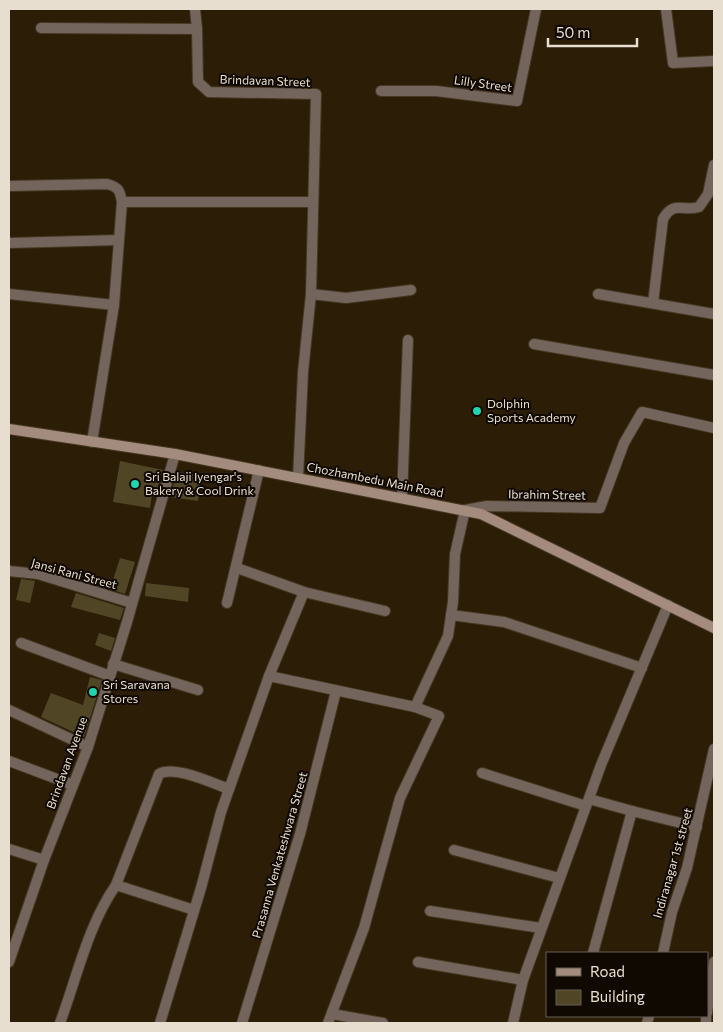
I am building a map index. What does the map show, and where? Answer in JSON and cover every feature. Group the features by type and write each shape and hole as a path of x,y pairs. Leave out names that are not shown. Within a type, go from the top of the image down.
{"street":[{"path":"41,28 197,29 195,9"},
{"name":"Lilly Street","path":"381,91 436,91 517,102 536,9"},
{"path":"666,9 673,63 714,61"},
{"name":"Brindavan Street","path":"197,29 198,82 209,92 316,94 311,294 303,372 298,478"},
{"path":"653,303 664,219 668,211 674,208 699,207 708,194 714,165"},
{"path":"9,186 107,184 116,186 120,190 122,202 114,305 92,442"},
{"path":"122,202 313,202"},
{"path":"9,244 119,240"},
{"path":"311,294 346,298 411,290"},
{"path":"9,294 114,305"},
{"path":"598,294 714,314"},
{"path":"402,498 408,340"},
{"path":"534,344 714,375"},
{"name":"Ibrahim Street","path":"465,510 487,506 600,508 624,443 642,412 714,428"},
{"name":"Chozhambedu Main Road","path":"9,429 175,454 481,514 714,628"},
{"name":"Brindavan Avenue","path":"9,962 13,936 88,747 175,454"},
{"path":"227,603 237,568 258,470"},
{"path":"415,707 448,636 455,554 465,510"},
{"path":"237,568 304,592 385,611"},
{"name":"Jansi Rani Street","path":"9,571 38,574 132,603"},
{"path":"160,1023 229,789 269,676 304,592"},
{"path":"513,1023 523,980 587,802 668,605"},
{"path":"451,615 504,622 642,668"},
{"path":"21,643 110,676"},
{"path":"113,664 198,690"},
{"path":"269,676 336,692 415,707 440,716 400,798 364,928 330,1019 383,1023"},
{"name":"Prasanna Venkateshwara Street","path":"242,1023 300,834 336,692"},
{"path":"9,710 88,747"},
{"name":"Indiranagar 1st street","path":"663,952 672,912 687,868 714,749"},
{"path":"9,761 73,785"},
{"path":"60,1023 105,901 116,885 159,774 170,770 229,789"},
{"path":"482,773 587,802 697,827"},
{"path":"594,952 632,811"},
{"path":"9,849 44,860"},
{"path":"454,850 559,878"},
{"path":"116,885 194,910"},
{"path":"430,911 541,928"},
{"path":"418,962 523,980"},
{"path":"708,1009 714,962"}],"building":[{"name":"Sri Balaji Iyengar's Bakery & Cool Drink","path":"120,461 163,470 156,495 152,494 150,508 113,502"},
{"path":"177,472 201,475 198,501 170,497"},
{"path":"120,558 135,562 125,594 110,589"},
{"path":"21,579 35,581 30,603 16,600"},
{"path":"146,583 189,588 188,602 145,596"},
{"path":"76,593 124,608 120,620 71,607"},
{"path":"99,633 115,638 111,651 95,645"},
{"path":"90,677 102,680 84,737 41,717 51,693 83,705"}],"place":[{"name":"Dolphin Sports Academy","path":"477,411"},
{"name":"Sri Balaji Iyengar's Bakery & Cool Drink","path":"135,484"},
{"name":"Sri Saravana Stores","path":"93,692"}]}
